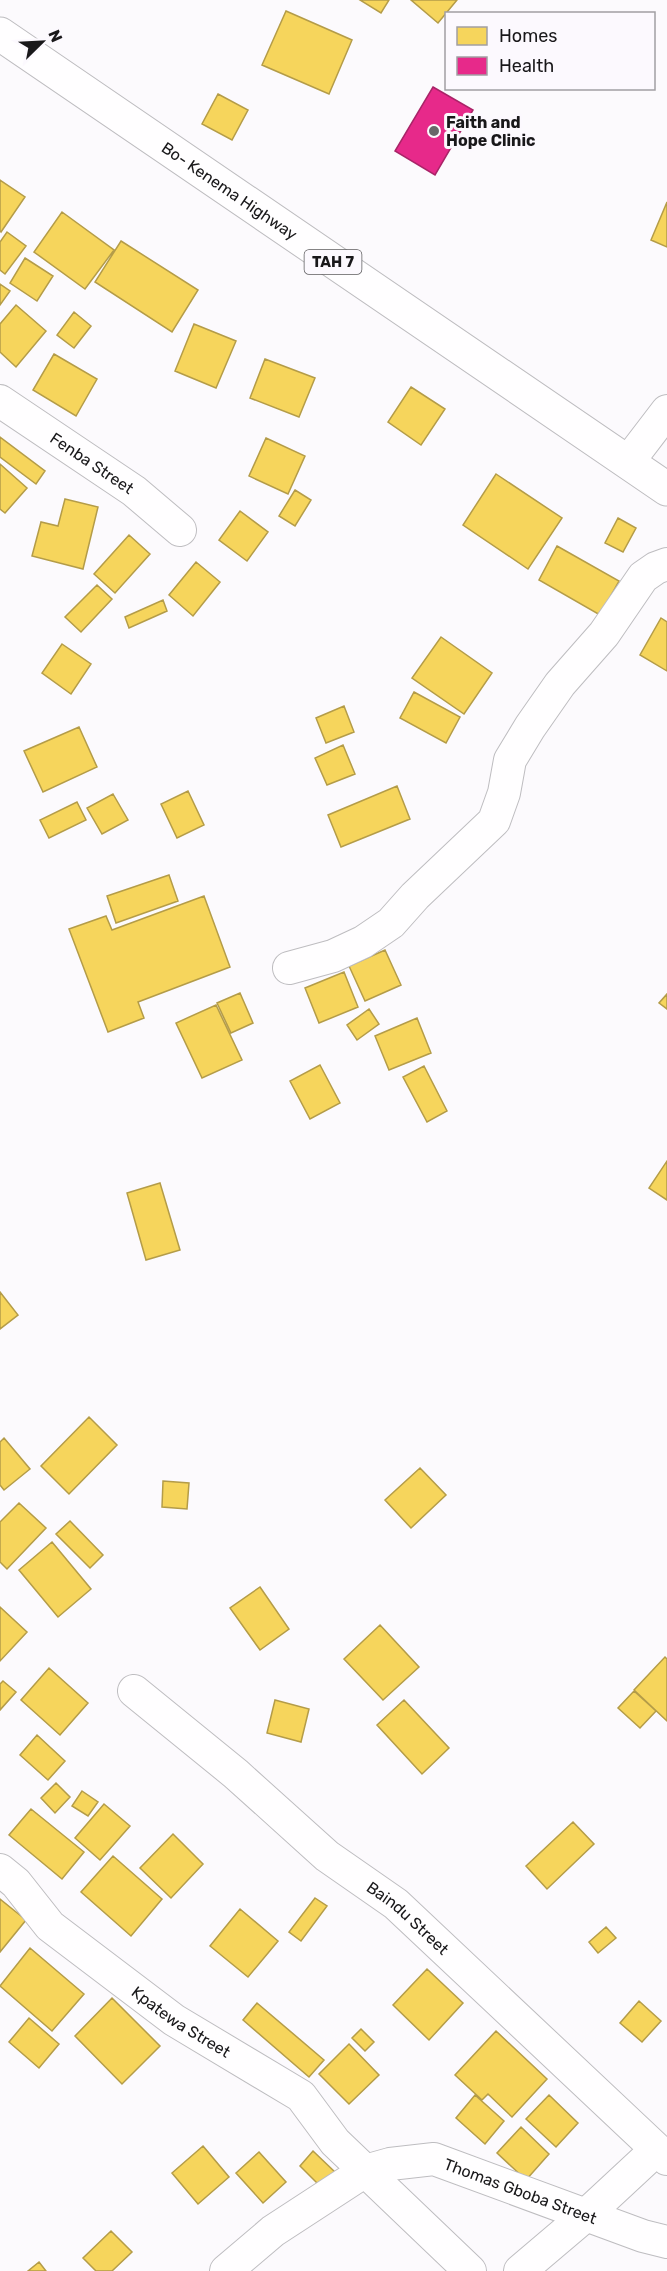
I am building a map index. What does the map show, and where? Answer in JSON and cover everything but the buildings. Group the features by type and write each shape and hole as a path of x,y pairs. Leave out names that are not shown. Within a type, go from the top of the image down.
{"highway":[{"name":"Bo- Kenema Highway","path":"0,34 667,489"}],"street":[{"name":"Fenba Street","path":"0,401 134,491 180,530"},
{"path":"628,462 667,411"},
{"path":"289,968 333,956 363,942 391,923 415,896 494,821 504,793 510,760 530,727 560,684 603,634 643,578 656,568 667,564"},
{"name":"Baindu Street","path":"134,1691 236,1774 327,1856 396,1904 662,2154"},
{"name":"Kpatewa Street","path":"0,1870 16,1883 51,1926 174,2020 301,2096 335,2142 470,2271"},
{"path":"520,2271 662,2154"},
{"name":"Thomas Gboba Street","path":"226,2271 273,2231 364,2171 390,2164 434,2159 643,2236 667,2242"}],"place":[{"name":"Faith and Hope Clinic","path":"434,131"}]}
